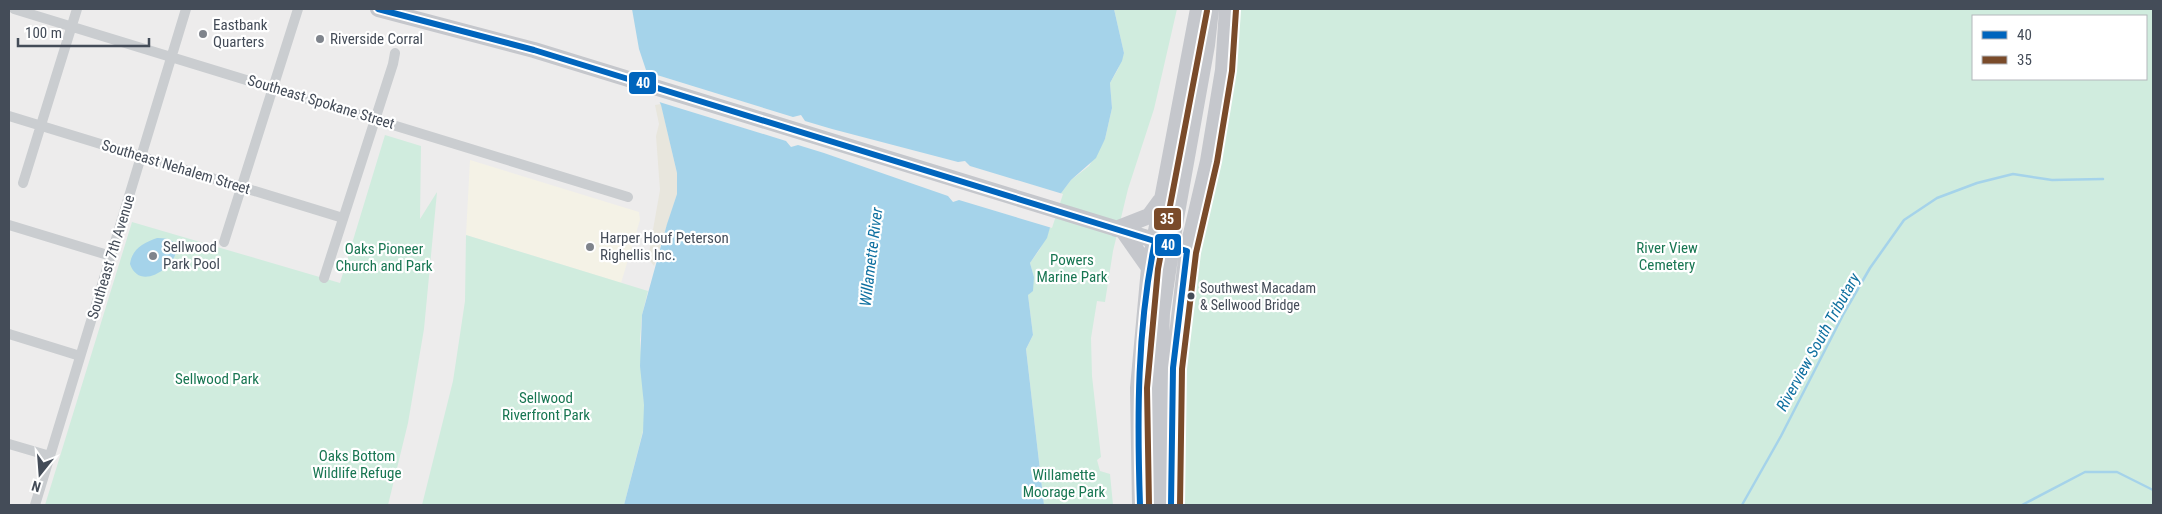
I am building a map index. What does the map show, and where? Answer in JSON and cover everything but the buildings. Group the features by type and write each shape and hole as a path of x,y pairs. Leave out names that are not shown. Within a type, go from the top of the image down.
{"main road":[{"path":"378,9 542,53 1186,250"},
{"path":"1140,505 1138,397 1149,268 1155,241 1160,201 1198,9"},
{"path":"1155,505 1162,313 1175,224 1207,45 1211,9"},
{"path":"1171,505 1173,368 1186,250 1208,161 1223,70 1227,9"},
{"path":"1120,230 1149,216 1160,201"},
{"path":"1120,230 1149,268"}],"street":[{"name":"Southeast Spokane Street","path":"14,9 628,197"},
{"path":"23,183 78,9"},
{"name":"Southeast 7th Avenue","path":"35,505 186,9"},
{"path":"224,242 298,9"},
{"path":"324,278 374,119 394,64 395,52"},
{"name":"Southeast Nehalem Street","path":"9,116 343,218"},
{"path":"9,225 111,256"},
{"path":"9,334 80,356"},
{"path":"9,444 50,456"}],"shaded area":[{"path":"470,160 639,212 640,220 621,283 466,235"}],"green space":[{"name":"Powers Marine Park","path":"1114,9 1177,9 1154,109 1128,189 1113,251 1105,302 1097,301 1091,338 1092,376 1101,457 1097,460 1100,471 1110,474 1113,505 1044,505 1026,349 1033,335 1028,295 1034,277 1030,263 1040,249 1049,230 1059,196 1071,180 1089,166 1105,139 1112,108 1110,83 1124,53"},
{"name":"River View Cemetery","path":"1236,9 2153,9 2153,505 1181,505 1184,380 1194,264 1199,235 1213,189 1231,72"},
{"name":"Sellwood Park","path":"385,135 421,146 420,219 437,192 424,329 408,423 388,505 45,505 132,222 340,283"},
{"name":"Sellwood Riverfront Park","path":"466,235 648,291 642,315 640,340 645,419 624,505 422,505 453,381 465,301"}],"sand":[{"path":"661,104 677,173 677,194 654,266 648,258 660,190 656,136 659,124 655,105"}],"water":[{"name":"Willamette River","path":"632,9 1114,9 1124,53 1122,61 1110,83 1112,108 1105,139 1096,158 1071,180 1059,196 1047,238 1030,263 1034,277 1033,291 1028,295 1033,335 1026,349 1044,505 624,505 643,432 644,405 640,366 642,315 677,194 677,173 661,105 649,79 639,49"},
{"name":"Sellwood Park Pool","path":"157,238 171,240 176,247 175,256 168,266 158,273 147,277 137,274 130,264 133,254 143,244"}],"pier":[{"path":"644,71 793,117 801,115 805,121 832,129 958,162 965,161 970,166 1063,194 1052,228 959,200 953,202 948,196 824,153 798,145 791,147 786,141 656,101"}],"waterway":[{"name":"Riverview South Tributary","path":"1742,505 1781,436 1844,313 1870,268 1904,220 1937,198 1977,183 2013,174 2052,180 2103,179"},
{"path":"2022,505 2085,472 2117,472 2153,490"}],"transit line":[{"name":"40","path":"378,9 534,50 1187,251 1173,368 1171,505"},
{"name":"35","path":"1180,505 1182,369 1196,253 1217,162 1232,71 1236,10"},
{"name":"35","path":"1149,505 1147,388 1158,269 1207,11"},
{"name":"40","path":"1140,505 1140,373 1145,307 1155,241"}],"place":[{"name":"Eastbank Quarters","path":"203,34"},
{"name":"Riverside Corral","path":"320,39"},
{"name":"Harper Houf Peterson Righellis Inc.","path":"590,247"},
{"name":"Sellwood Park Pool","path":"153,256"},
{"name":"Southwest Macadam & Sellwood Bridge","path":"1191,296"}],"park label":[{"name":"Oaks Pioneer Church and Park","path":"384,258"},
{"name":"Oaks Bottom Wildlife Refuge","path":"357,464"},
{"name":"Willamette Moorage Park","path":"1064,484"}]}
